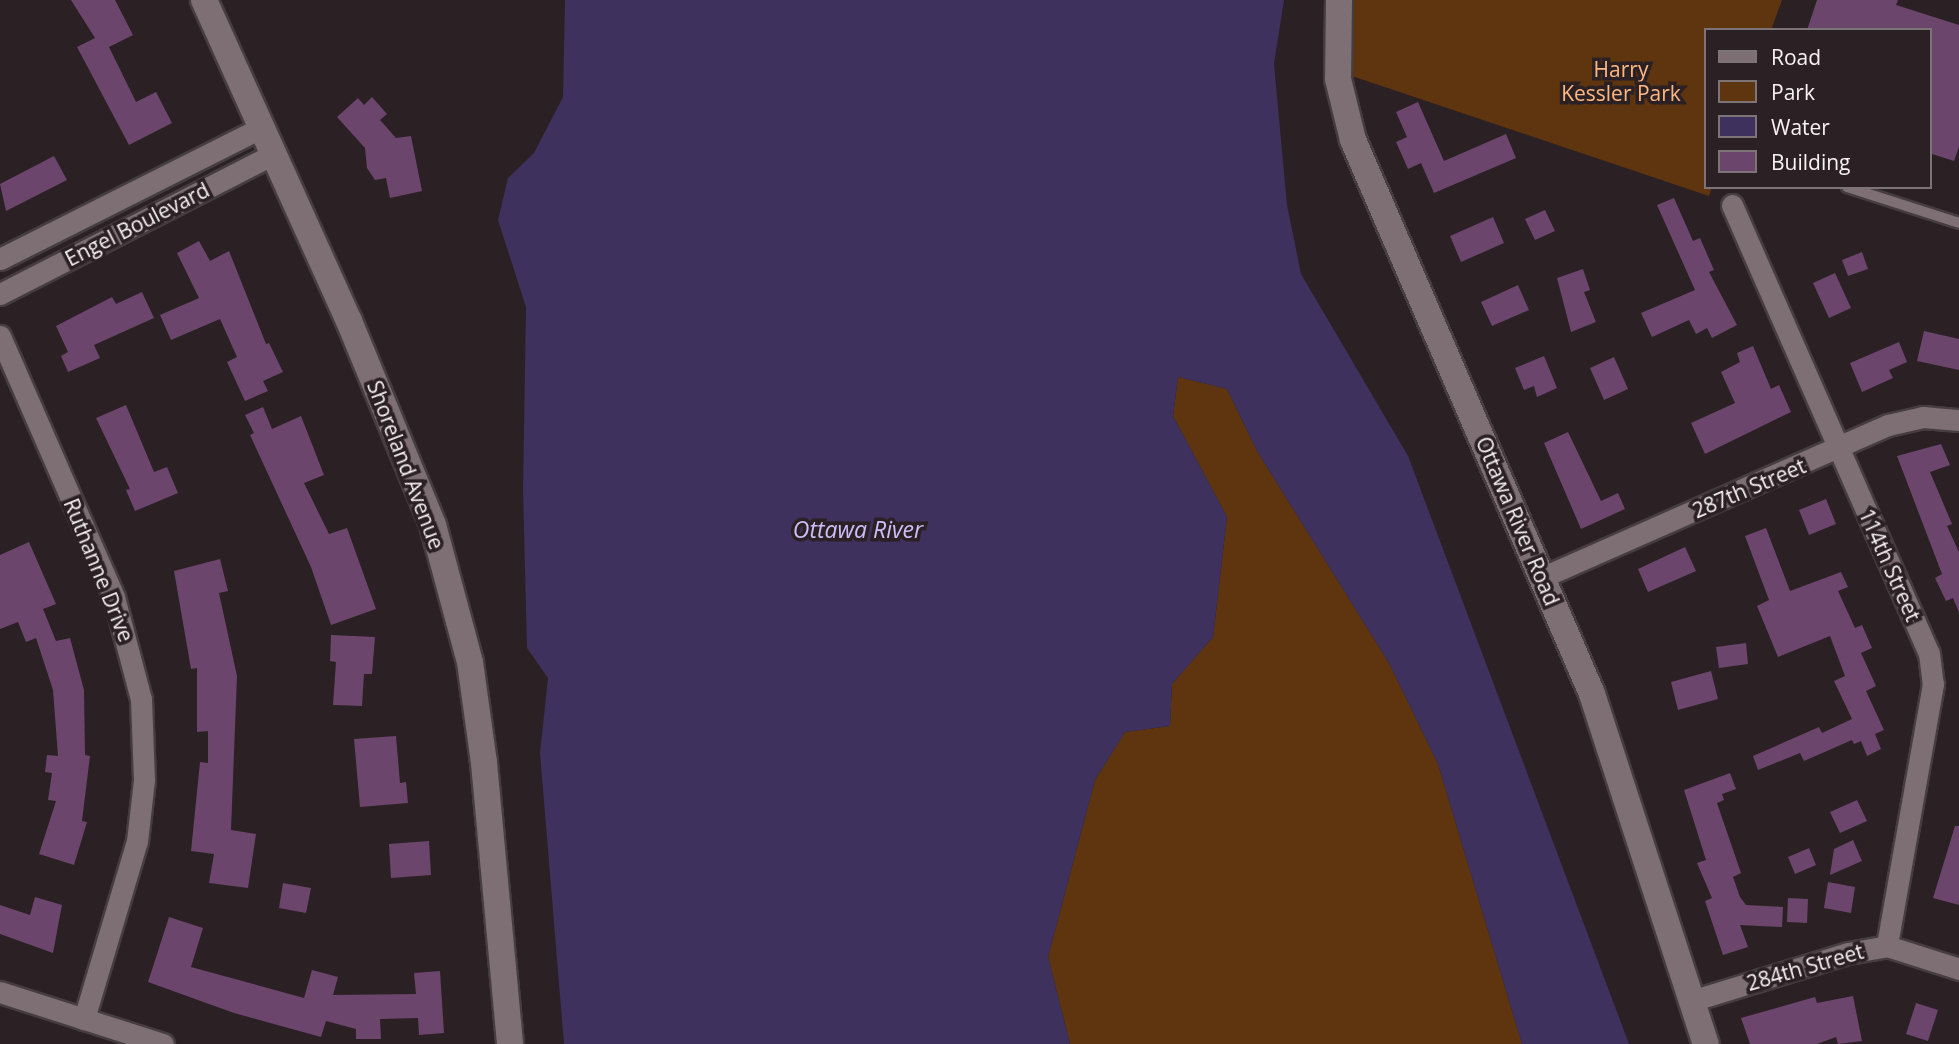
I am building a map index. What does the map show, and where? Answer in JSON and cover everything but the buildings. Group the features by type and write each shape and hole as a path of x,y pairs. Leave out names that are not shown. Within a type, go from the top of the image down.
{"street":[{"name":"Shoreland Avenue","path":"204,0 275,153 433,525 470,662 485,763 510,1044"},
{"name":"Ottawa River Road","path":"1339,0 1338,79 1353,140 1543,577 1613,751 1706,1044"},
{"name":"Engel Boulevard","path":"0,259 262,127"},
{"name":"Engel Boulevard","path":"0,294 275,153"},
{"name":"114th Street","path":"1732,205 1924,642 1933,684 1887,946"},
{"name":"Ruthanne Drive","path":"0,336 114,597 141,699 144,779 138,834 84,1019"},
{"name":"287th Street","path":"1543,577 1888,425 1923,417 1959,420"},
{"name":"284th Street","path":"1691,1001 1848,953 1887,946 1959,969"},
{"path":"0,992 163,1044"}],"lane":[{"path":"1853,189 1959,223"}],"green space":[{"name":"Harry Kessler Park","path":"1348,0 1782,0 1772,28 1703,28 1703,189 1711,189 1709,196 1349,75"},
{"path":"1178,377 1227,389 1257,451 1389,663 1438,764 1522,1044 1070,1044 1048,957 1095,780 1125,732 1170,726 1172,684 1213,637 1227,517 1173,416"}],"water":[{"name":"Ottawa River","path":"565,0 1284,0 1274,64 1287,205 1301,274 1408,456 1629,1044 1522,1044 1438,764 1389,663 1257,451 1227,389 1178,377 1173,416 1227,517 1213,637 1172,684 1170,726 1125,732 1095,780 1048,957 1070,1044 564,1044 540,753 548,678 527,648 523,490 526,307 498,220 508,178 534,153 563,97"}]}
